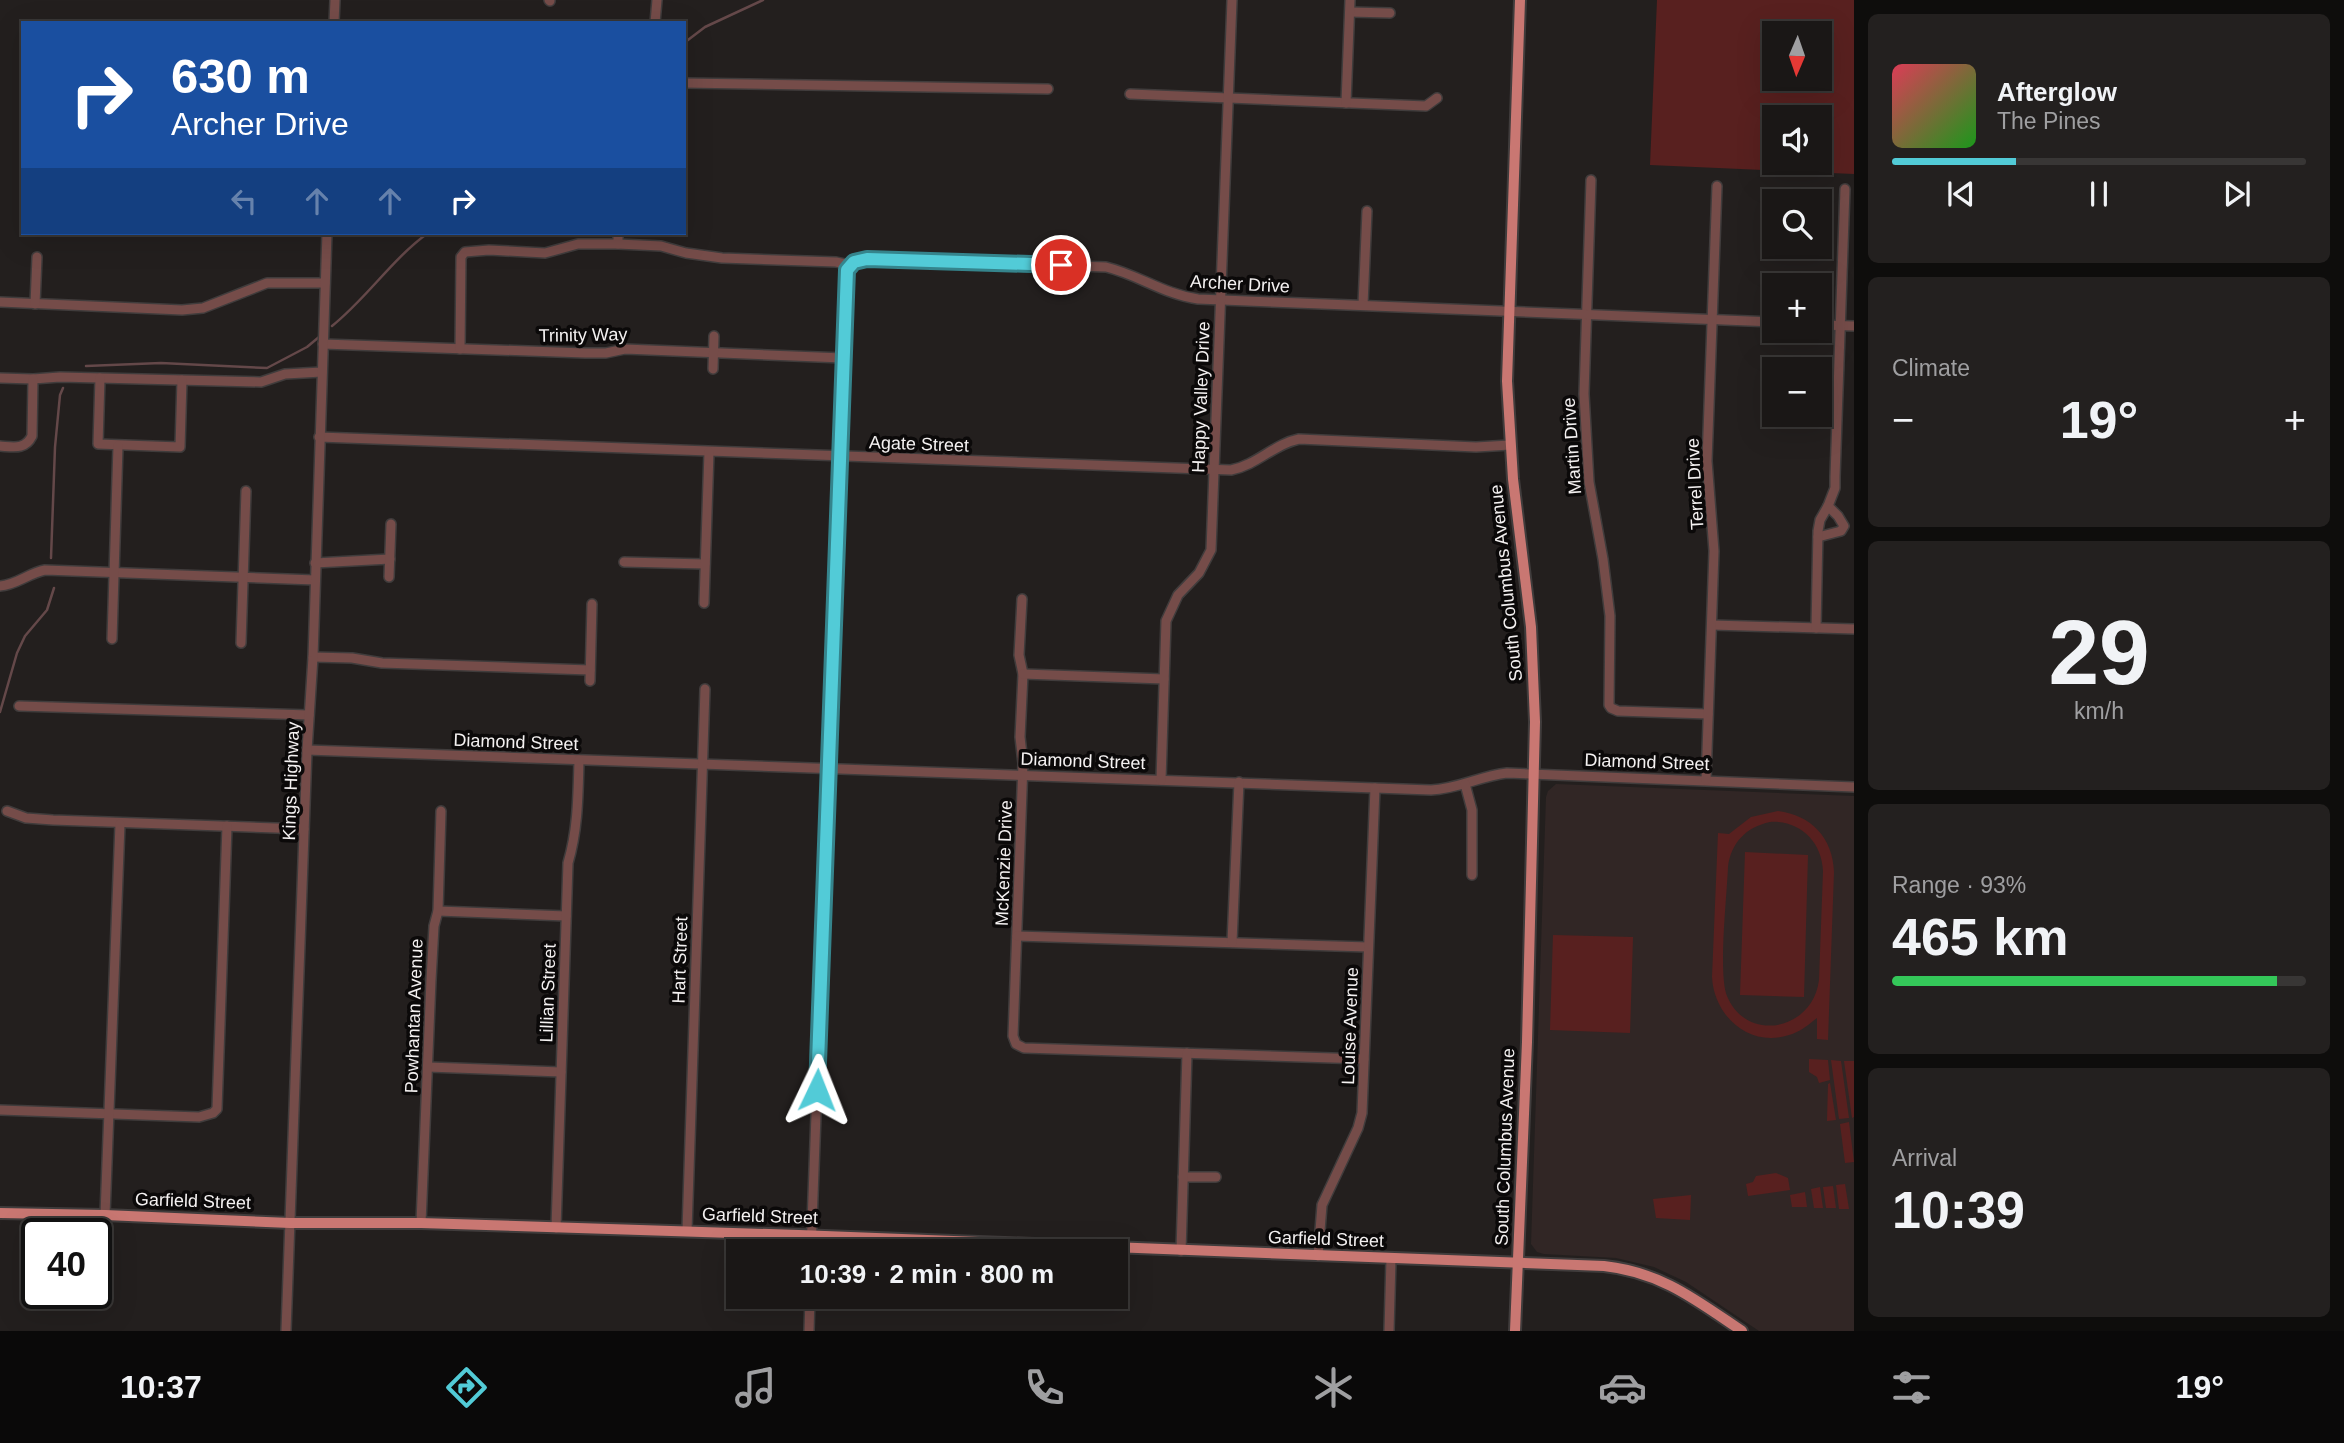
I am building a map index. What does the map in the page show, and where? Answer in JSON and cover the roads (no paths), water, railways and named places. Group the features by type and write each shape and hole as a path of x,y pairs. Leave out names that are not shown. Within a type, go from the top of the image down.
{"main road":[{"name":"South Columbus Avenue","path":"1515,1331 1527,1042 1535,722 1531,627 1510,444 1507,381 1520,0"},
{"name":"Garfield Street","path":"0,1213 105,1214 290,1223 421,1223 811,1235 1604,1266 1646,1273 1672,1285 1742,1331"}],"street":[{"path":"334,21 335,0"},
{"path":"655,21 657,0"},
{"name":"Happy Valley Drive","path":"1161,780 1166,621 1178,595 1199,573 1211,550 1232,0"},
{"path":"1346,103 1350,0"},
{"path":"1350,12 1390,13"},
{"path":"686,83 1048,89"},
{"path":"1130,94 1426,106 1437,98"},
{"name":"Martin Drive","path":"1591,180 1584,394 1589,482 1609,603 1609,699 1611,708 1618,711 1708,714"},
{"name":"Terrel Drive","path":"1706,780 1714,551 1707,461 1717,186"},
{"path":"1816,628 1820,520 1835,488 1845,190"},
{"path":"1363,305 1367,211"},
{"name":"Kings Highway","path":"286,1331 327,235"},
{"path":"618,235 618,244"},
{"name":"Archer Drive","path":"460,349 463,254 468,251 489,250 545,253 578,244 661,246 702,256 836,262 849,265 867,259 1105,267 1168,293 1221,300 1762,321"},
{"path":"35,304 37,257"},
{"path":"811,1239 839,457 849,265"},
{"path":"0,302 182,310 211,306 267,283 325,283"},
{"path":"1832,325 1854,326"},
{"path":"713,369 714,336"},
{"name":"Trinity Way","path":"323,344 593,353 625,349 843,358"},
{"path":"0,378 261,382 285,373 322,372"},
{"path":"100,378 97,444 118,446 180,447 182,380"},
{"path":"0,446 21,447 32,436 33,379"},
{"name":"Agate Street","path":"319,437 1231,470 1246,466 1280,445 1299,439 1476,447 1510,444"},
{"path":"112,639 118,446"},
{"path":"704,603 709,452"},
{"path":"241,643 246,491"},
{"path":"1818,537 1841,531 1844,526 1828,506"},
{"path":"389,577 391,524"},
{"path":"315,563 390,559"},
{"path":"624,562 705,564"},
{"path":"0,586 12,584 45,570 315,580"},
{"name":"McKenzie Drive","path":"1022,599 1019,655 1024,674 1020,737 1023,775 1013,1036 1016,1044 1024,1048 1187,1053"},
{"path":"590,681 593,604"},
{"path":"1712,625 1854,629"},
{"path":"313,657 352,658 382,663 590,670"},
{"path":"1024,674 1164,679"},
{"name":"Hart Street","path":"687,1231 705,689"},
{"path":"19,706 309,715"},
{"name":"Diamond Street","path":"307,750 1431,790 1465,785 1489,775 1533,773 1854,787"},
{"name":"Lillian Street","path":"555,1228 568,863 575,840 579,761"},
{"path":"1233,942 1239,782"},
{"path":"1465,785 1472,810 1472,875"},
{"name":"Louise Avenue","path":"1318,1256 1322,1205 1361,1121 1375,788"},
{"path":"7,811 26,818 120,824 304,829"},
{"name":"Powhantan Avenue","path":"421,1223 430,980 434,926 438,911 441,811"},
{"path":"105,1214 120,824"},
{"path":"0,1110 199,1116 213,1113 217,1109 227,826"},
{"path":"438,911 566,915"},
{"path":"1017,936 1368,947"},
{"path":"1181,1251 1187,1053 1364,1059"},
{"path":"428,1067 561,1072"},
{"path":"1183,1177 1216,1177"},
{"path":"1389,1331 1391,1259"},
{"path":"809,1331 810,1309"}],"waterway":[{"path":"686,41 705,27 763,0"},
{"path":"332,326 425,235"},
{"path":"86,366 161,363 267,368 307,347 319,337"},
{"path":"51,558 55,447 63,388"},
{"path":"0,712 17,653 25,636 47,610 54,588"}]}
